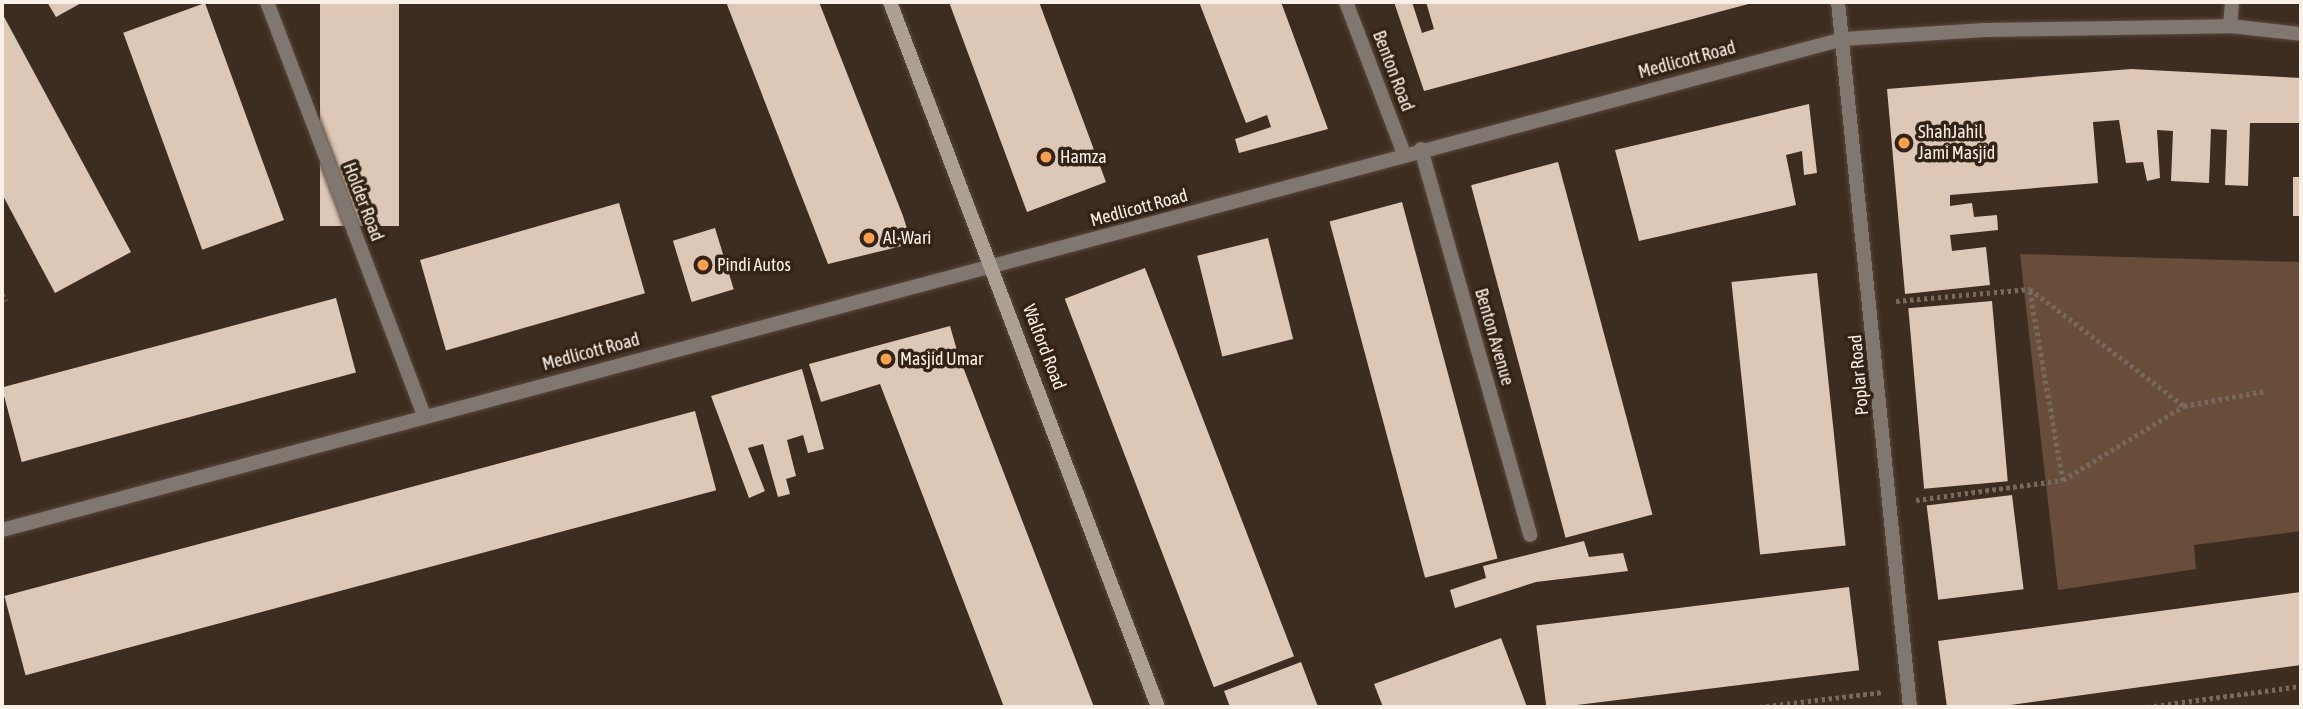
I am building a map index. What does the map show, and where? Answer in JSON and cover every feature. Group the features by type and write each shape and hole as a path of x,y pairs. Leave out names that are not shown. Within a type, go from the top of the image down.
{"main road":[{"name":"Walford Road","path":"890,2 993,267 1158,707"}],"street":[{"name":"Holder Road","path":"267,2 424,415"},
{"name":"Benton Road","path":"1346,2 1404,154"},
{"name":"Poplar Road","path":"1838,2 1872,303 1910,707"},
{"path":"2230,26 2232,2"},
{"name":"Medlicott Road","path":"2,530 424,415 993,267 1421,149 1843,39 1985,30 2230,26 2301,34"},
{"name":"Benton Avenue","path":"1421,149 1530,535"}],"path":[{"path":"2030,289 2063,480"},
{"path":"1872,303 2030,289 2184,406"},
{"path":"2,294 6,301"},
{"path":"1891,503 2063,480 2184,406 2265,391"},
{"path":"2147,707 2301,685"},
{"path":"1759,707 1908,689"}],"shaded area":[{"path":"2020,254 2301,262 2301,531 2194,545 2196,569 2058,590"}],"building":[{"path":"47,2 83,2 56,17"},
{"path":"320,2 399,2 399,226 320,226"},
{"path":"726,2 819,2 903,216 910,238 906,245 828,264"},
{"path":"949,2 1039,2 1106,182 1027,212"},
{"path":"1199,2 1281,2 1328,129 1239,153 1235,139 1271,127 1267,115 1246,123"},
{"path":"1394,2 1412,2 1422,33 1434,29 1426,2 1752,3 1424,91"},
{"path":"205,3 284,220 202,250 123,33"},
{"path":"2,13 131,252 55,293 2,194"},
{"path":"2131,69 2301,78 2301,123 2250,123 2248,186 2225,185 2227,130 2211,129 2209,183 2171,181 2173,131 2157,130 2160,178 2147,181 2143,162 2126,163 2119,120 2093,122 2098,183 1950,195 1950,206 1972,203 1974,217 1997,215 1998,230 1950,235 1952,251 1986,247 1990,285 1905,294 1887,89"},
{"path":"1809,104 1817,173 1804,175 1802,151 1786,155 1796,205 1639,241 1615,150"},
{"path":"1558,162 1652,515 1566,538 1471,185"},
{"path":"2293,177 2301,177 2301,216 2293,216"},
{"path":"1402,202 1498,558 1425,578 1330,221"},
{"path":"619,203 645,293 446,350 420,260"},
{"name":"Pindi Autos","path":"715,228 734,289 692,302 673,241"},
{"path":"1268,238 1293,339 1222,357 1197,256"},
{"path":"1145,268 1294,656 1214,687 1065,299"},
{"path":"1817,273 1846,545 1760,554 1731,282"},
{"path":"336,298 356,372 22,462 2,387"},
{"path":"1992,301 2008,481 1924,489 1908,308"},
{"path":"950,326 958,354 1094,707 1004,707 880,384 821,402 809,364"},
{"path":"802,369 824,449 808,453 803,435 787,440 796,476 786,479 790,494 778,497 763,444 748,448 765,491 749,498 711,396"},
{"path":"695,411 716,490 26,675 4,596"},
{"path":"2012,495 2024,589 1938,600 1927,505"},
{"path":"1584,541 1589,557 1623,553 1628,571 1536,582 1455,608 1450,590 1486,578 1483,566"},
{"path":"1849,587 1859,670 1546,707 1536,625"},
{"path":"2301,592 2301,665 1996,707 1947,707 1938,641"},
{"path":"1501,638 1527,707 1383,707 1374,684"},
{"path":"1301,662 1318,707 1230,707 1224,691"}],"place":[{"name":"ShahJahil Jami Masjid","path":"1904,143"},
{"name":"Hamza","path":"1046,157"},
{"name":"Al-Wari","path":"869,238"},
{"name":"Pindi Autos","path":"703,265"},
{"name":"Masjid Umar","path":"886,359"}]}
